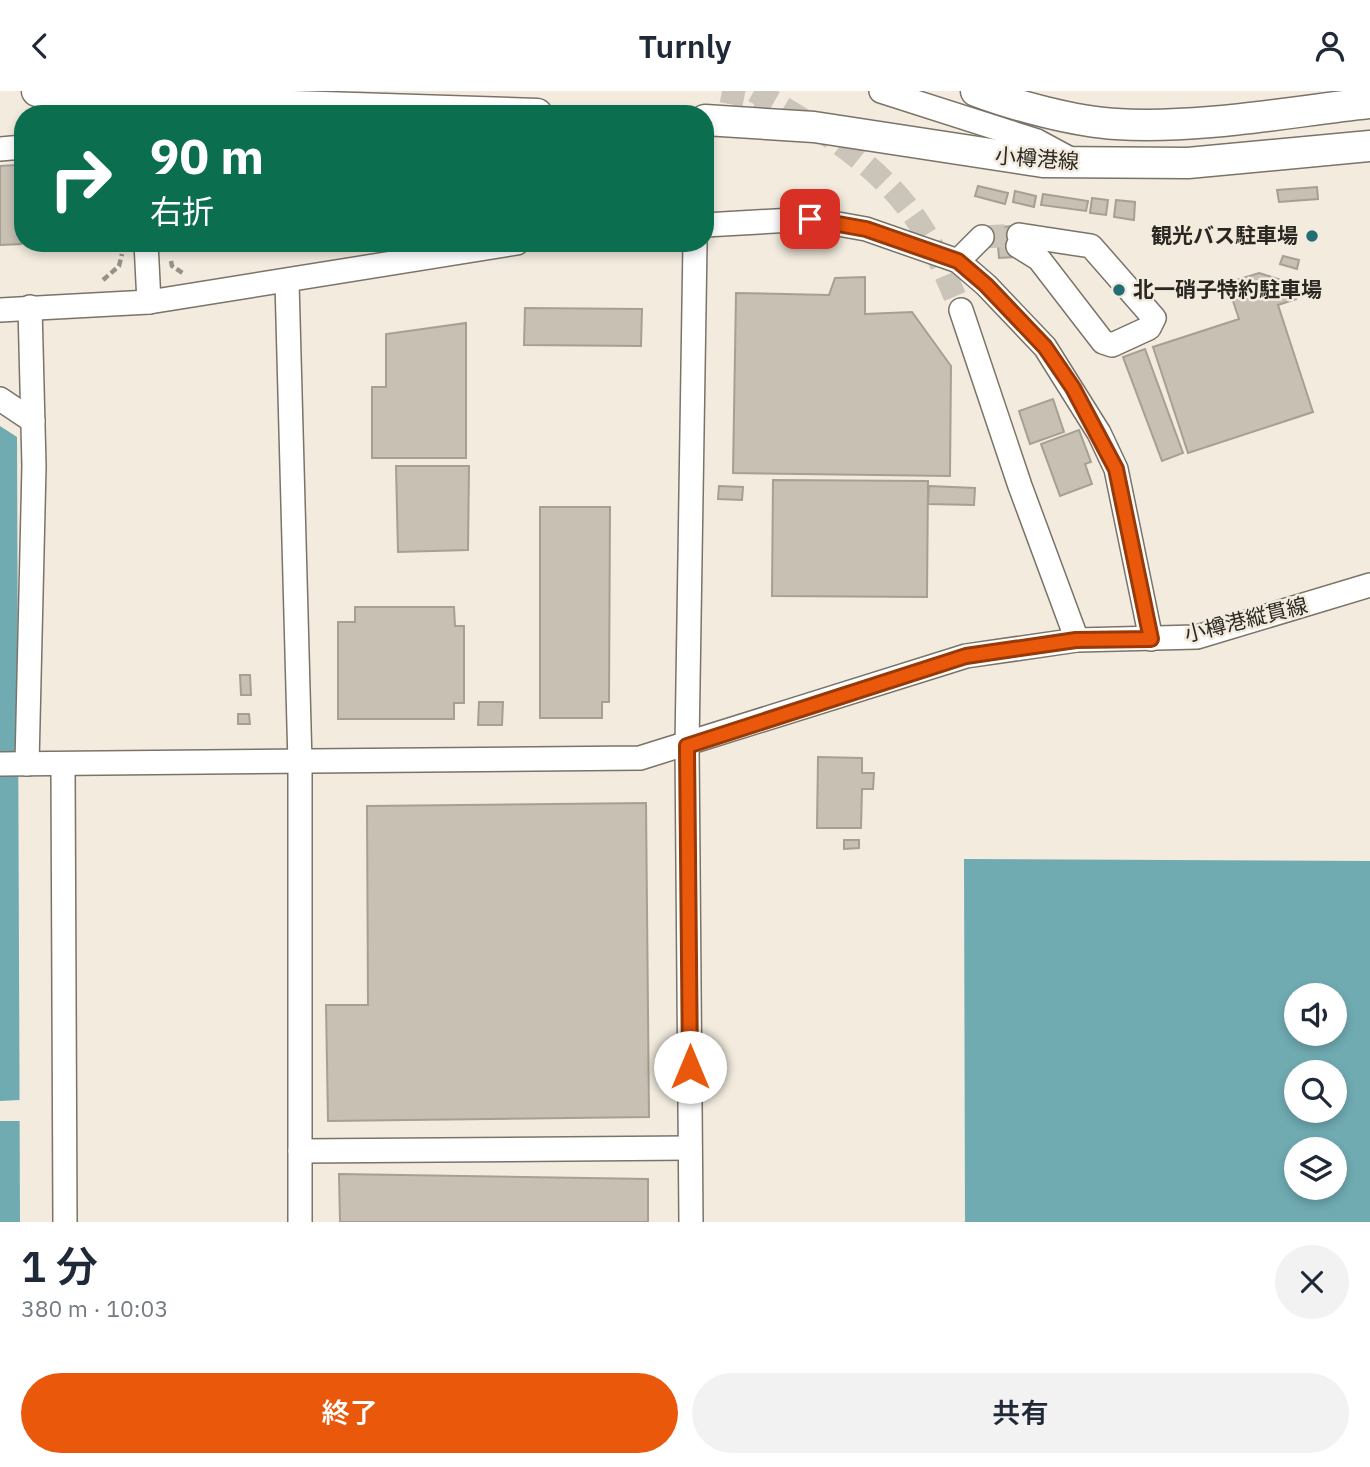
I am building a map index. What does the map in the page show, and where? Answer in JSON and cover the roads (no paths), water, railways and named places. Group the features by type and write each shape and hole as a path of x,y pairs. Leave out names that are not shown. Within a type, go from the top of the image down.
{"main road":[{"path":"37,91 140,102 239,105"},
{"name":"小樽港線","path":"976,91 1045,110 1114,124 1171,124 1370,103"},
{"name":"小樽港線","path":"714,121 814,127 974,153 1077,163 1188,163 1370,146"}],"street":[{"path":"881,91 1037,141 1077,163"},
{"path":"714,224 810,219 866,229 963,265 1045,347 1099,433 1116,469 1151,639"},
{"path":"1018,241 1091,246 1154,318 1149,328 1112,345 1103,342 1039,259 1018,241"},
{"path":"963,265 984,242"},
{"path":"136,252 149,302"},
{"path":"0,310 149,302 464,252"},
{"path":"691,1222 687,746 695,252"},
{"path":"287,282 300,763 300,1222"},
{"path":"27,764 33,421 30,307"},
{"path":"961,310 1020,486 1076,640"},
{"path":"0,399 33,421"},
{"name":"小樽港縦貫線","path":"0,764 63,766 640,758 687,746 966,656 1076,640 1197,637 1370,585"},
{"path":"63,766 65,1222"},
{"path":"300,1151 690,1148"}],"water":[{"path":"0,426 17,437 20,1222 0,1222"},
{"path":"964,859 1370,861 1370,1222 965,1222"}],"tunnel":[{"path":"722,91 769,100"},
{"path":"754,91 849,151 891,188 930,242 961,310"},
{"path":"982,237 1019,235"}],"place":[{"name":"観光バス駐車場","path":"1312,236"},
{"name":"北一硝子特約駐車場","path":"1119,290"}]}
